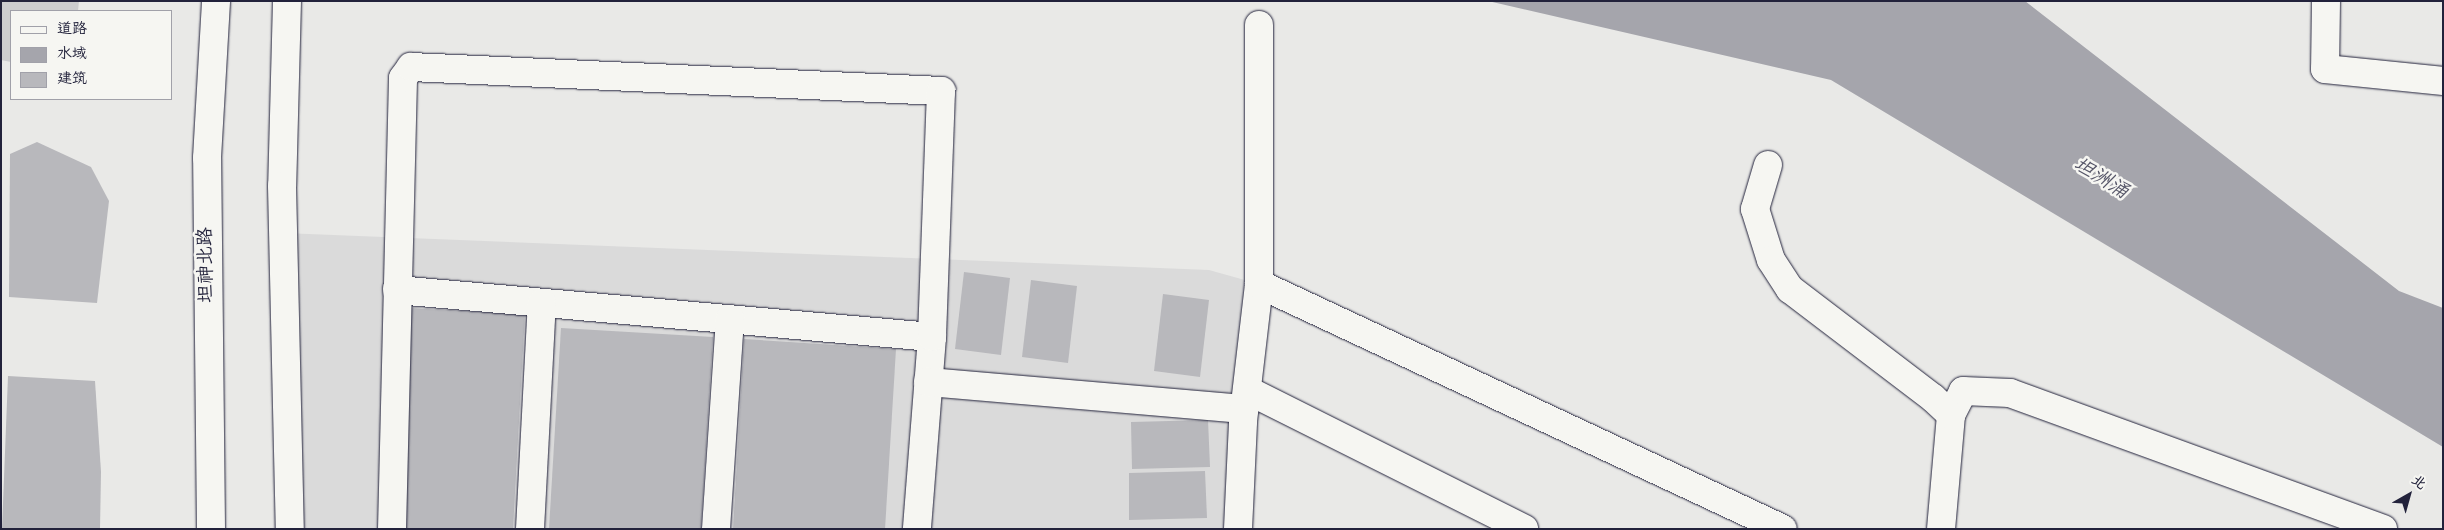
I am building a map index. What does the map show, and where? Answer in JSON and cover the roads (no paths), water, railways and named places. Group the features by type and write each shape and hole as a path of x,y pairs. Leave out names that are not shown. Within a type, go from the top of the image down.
{"street":[{"name":"坦神北路","path":"211,529 207,158 216,1"},
{"path":"287,1 282,186 290,529"},
{"path":"2326,1 2325,69 2443,81"},
{"path":"1238,529 1246,400 1259,284 1259,25"},
{"path":"392,529 402,78 411,67 941,92 932,337 917,529"},
{"path":"1768,165 1755,209 1771,260 1790,289 1933,398 1951,415"},
{"path":"1259,284 1783,529"},
{"path":"397,290 932,337"},
{"path":"530,529 542,303"},
{"path":"716,529 730,319"},
{"path":"928,382 1246,400 1485,519 1524,529"},
{"path":"1941,529 1951,415 1963,391 2010,393 2383,529"}],"water":[{"name":"坦洲涌","path":"1488,1 2025,1 2399,291 2443,308 2443,447 1831,80"}]}
